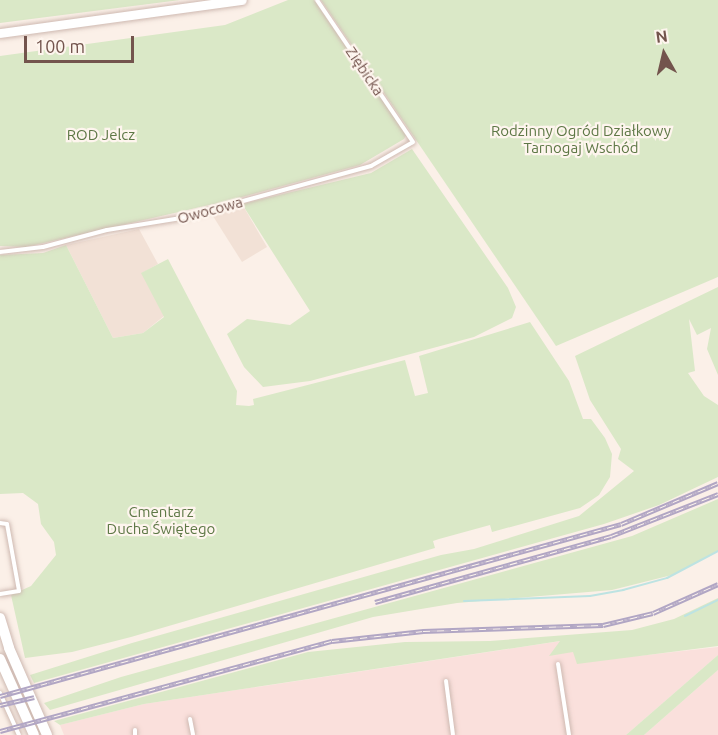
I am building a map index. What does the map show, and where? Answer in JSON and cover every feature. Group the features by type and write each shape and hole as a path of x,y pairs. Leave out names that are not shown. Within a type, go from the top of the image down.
{"main road":[{"path":"0,618 47,735"},
{"path":"0,660 34,735"}],"street":[{"path":"0,33 242,0"}],"lane":[{"name":"Ziębicka","path":"317,0 413,142"},
{"name":"Owocowa","path":"0,252 43,247 106,230 181,218 371,166 413,142"},
{"path":"0,523 7,524 19,591 0,594"},
{"path":"558,664 569,735"},
{"path":"446,681 453,735"},
{"path":"0,693 19,735"},
{"path":"190,719 193,735"}],"shaded area":[{"path":"242,204 267,247 242,262 211,213"},
{"path":"139,229 158,264 142,273 164,316 143,333 113,338 66,245"},
{"path":"561,641 638,656 718,647 718,655 626,735 64,735 60,725 144,704"},
{"path":"718,670 718,735 644,735"}],"green space":[{"path":"0,0 180,0 0,23"},
{"name":"ROD Jelcz","path":"288,0 314,0 406,135 404,139 360,165 231,200 26,247 0,246 0,56 225,25"},
{"name":"Rodzinny Ogród Działkowy Tarnogaj Wschód","path":"321,0 718,0 718,277 556,346"},
{"path":"412,149 508,288 516,307 512,318 474,337 310,381 263,387 244,367 227,334 247,319 290,325 310,311 242,204 371,173"},
{"name":"Cmentarz Ducha Świętego","path":"66,245 113,338 143,333 164,317 141,273 168,259 237,391 236,405 254,405 253,399 405,360 415,396 428,393 419,356 530,322 569,381 583,419 591,419 605,438 612,454 610,477 599,495 580,508 492,532 490,525 439,539 433,541 435,548 131,637 72,652 25,658 11,595 31,586 56,555 54,542 41,524 38,504 23,493 0,494 0,255 43,253"},
{"path":"718,287 718,375 707,349 711,328 697,335 689,319 695,371 688,373 704,396 718,405 718,477 659,505 604,524 34,683 30,675 132,643 441,555 474,549 579,516 634,471 618,459 621,449 590,400 575,356"},
{"path":"718,499 718,551 672,575 612,590 457,603 373,617 50,710 44,703 121,677 632,536"},
{"path":"718,598 718,646 577,664 573,652 549,656 560,641 144,704 60,725 54,721 308,652 405,642 490,641 632,630 674,619"},
{"path":"718,655 718,670 644,735 626,735"}],"waterway":[{"path":"464,601 590,596 623,590 667,578 718,551"},
{"path":"685,616 718,600"}],"railway":[{"path":"0,696 621,524 718,483"},
{"path":"375,602 611,536 718,494"},
{"path":"0,731 332,641 423,631 603,625 653,613 718,584"},
{"path":"0,705 34,697"}]}
